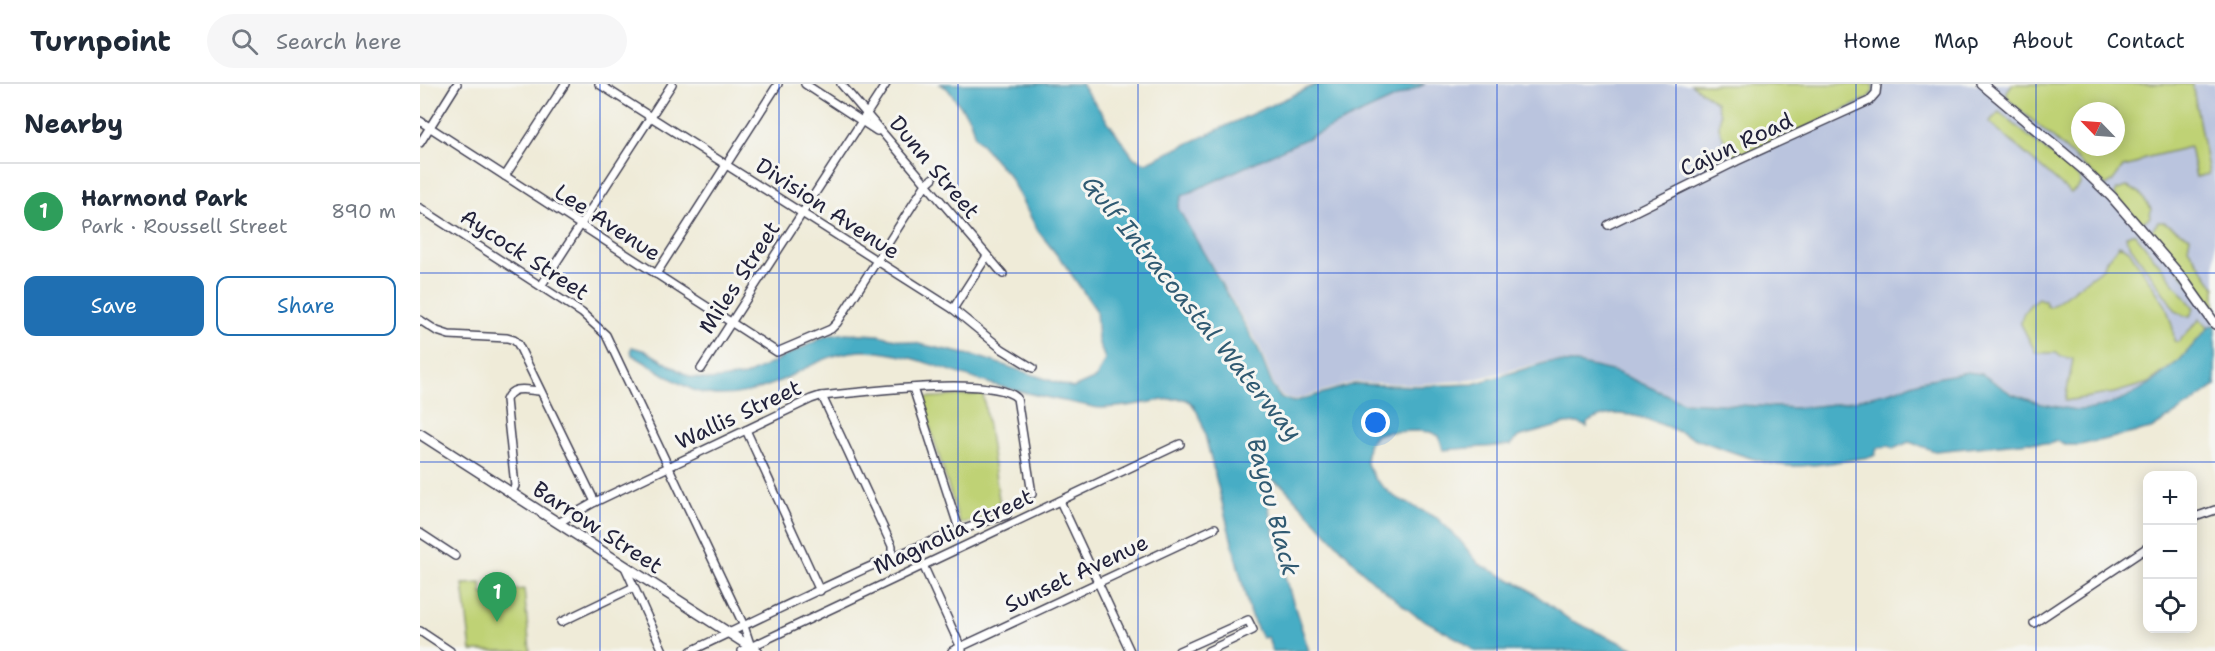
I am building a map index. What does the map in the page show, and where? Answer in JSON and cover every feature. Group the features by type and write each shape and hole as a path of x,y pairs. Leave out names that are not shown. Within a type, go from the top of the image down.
{"main road":[{"path":"1986,85 2112,197 2160,250 2213,322"},
{"name":"Barrow Street","path":"420,434 729,633 750,650"}],"street":[{"path":"420,142 457,84"},
{"path":"505,176 565,84"},
{"name":"Division Avenue","path":"599,84 953,309 1002,350 1033,368"},
{"path":"541,286 672,84"},
{"path":"656,274 778,84"},
{"path":"804,84 885,136"},
{"name":"Dunn Street","path":"841,84 1003,274"},
{"name":"Miles Street","path":"701,369 886,84"},
{"name":"Cajun Road","path":"1608,225 1737,161 1869,101 1876,93 1877,84"},
{"name":"Lee Avenue","path":"420,121 777,352 831,329 877,261"},
{"path":"877,261 926,184 933,178"},
{"name":"Aycock Street","path":"420,208 588,317 606,335 670,466"},
{"path":"953,309 987,256"},
{"path":"420,320 437,331 449,335 514,340 522,351 539,391 595,502"},
{"name":"Wallis Street","path":"558,523 595,502 811,399 822,396 914,388 991,387 1011,393 1017,398 1032,494"},
{"path":"914,388 959,529"},
{"path":"511,494 514,486 506,400 514,390 539,391"},
{"path":"822,396 892,546 892,556"},
{"path":"746,430 820,591"},
{"name":"Magnolia Street","path":"750,650 923,565 1180,444"},
{"path":"670,466 744,626 750,650"},
{"path":"1060,501 1130,651"},
{"path":"2197,517 2215,510"},
{"path":"691,651 892,556 959,529 1007,515"},
{"name":"Sunset Avenue","path":"952,651 961,649 1215,528"},
{"path":"420,533 455,556"},
{"path":"2034,623 2143,550"},
{"path":"923,565 961,649"},
{"path":"625,567 663,651"},
{"path":"561,622 634,587"},
{"path":"1179,651 1248,620 1253,630 1208,651"},
{"path":"420,632 450,651"}],"shaded area":[{"path":"1425,84 2215,84 2215,322 2179,359 2150,383 2119,400 2092,408 2076,409 2042,403 2013,393 1982,373 1967,371 1920,380 1892,390 1843,402 1797,407 1683,401 1616,371 1577,362 1548,361 1471,380 1418,384 1354,382 1293,400 1281,395 1274,386 1260,347 1178,208 1182,196"}],"green space":[{"path":"1691,84 1873,84 1873,91 1869,98 1733,162 1719,128 1720,114 1716,102"},
{"path":"2012,84 2192,84 2209,174 2196,177 2190,147 2145,158 2136,164 2123,167 2112,182 2106,186 2073,156 2125,156 2125,102 2071,102 2071,154 2010,101 2006,93"},
{"path":"1999,112 2080,178 2080,185 2071,193 2068,191 1989,122"},
{"path":"2127,187 2139,192 2151,209 2150,217 2141,223 2114,195 2117,190"},
{"path":"2158,222 2164,222 2190,237 2188,248 2215,287 2215,307 2209,309 2152,236 2152,230"},
{"path":"2131,233 2135,234 2194,308 2190,316 2184,316 2176,311 2127,241 2126,236"},
{"path":"2119,245 2129,250 2166,306 2174,341 2178,342 2200,319 2209,327 2180,360 2148,383 2114,393 2065,401 2073,359 2059,356 2057,353 2036,353 2021,324 2024,313 2038,298 2050,307 2103,268"},
{"path":"983,394 1001,512 960,524 921,398"},
{"path":"481,583 482,594 524,589 530,651 471,651 463,584"}],"water":[{"name":"Gulf Intracoastal Waterway","path":"939,84 1081,84 1134,158 1146,163 1317,84 1425,84 1182,196 1178,208 1258,348 1273,387 1280,397 1293,402 1354,384 1418,386 1473,384 1548,362 1577,363 1616,372 1683,402 1797,408 1843,403 1892,391 1920,381 1967,372 1982,374 2012,394 2042,404 2076,410 2092,409 2120,401 2150,384 2180,360 2210,326 2215,324 2215,386 2151,429 2080,445 2068,445 2057,441 2049,444 2030,442 1935,451 1909,442 1893,449 1889,446 1877,448 1875,455 1871,457 1801,466 1779,465 1758,460 1653,421 1626,414 1599,417 1587,423 1587,427 1578,423 1565,424 1518,437 1511,445 1443,450 1439,436 1430,432 1386,432 1376,435 1368,445 1366,462 1375,479 1393,496 1437,518 1458,538 1479,564 1525,587 1570,620 1639,651 1474,651 1462,641 1415,615 1368,577 1282,485 1267,477 1264,488 1285,577 1309,651 1272,651 1268,637 1262,638 1250,614 1203,427 1195,409 1187,400 1170,399 1116,407 1093,407 1007,388 898,355 864,351 828,358 760,389 734,394 708,394 688,388 632,355 632,347 646,351 690,377 709,380 745,376 826,336 846,333 878,335 979,357 1073,388 1096,378 1105,359 1098,341 1096,310 1038,231 1009,176 975,137 970,119 947,88"}],"place":[{"name":"Harmond Park","path":"497,622"}],"water label":[{"name":"Bayou Black","path":"1273,507"}]}
